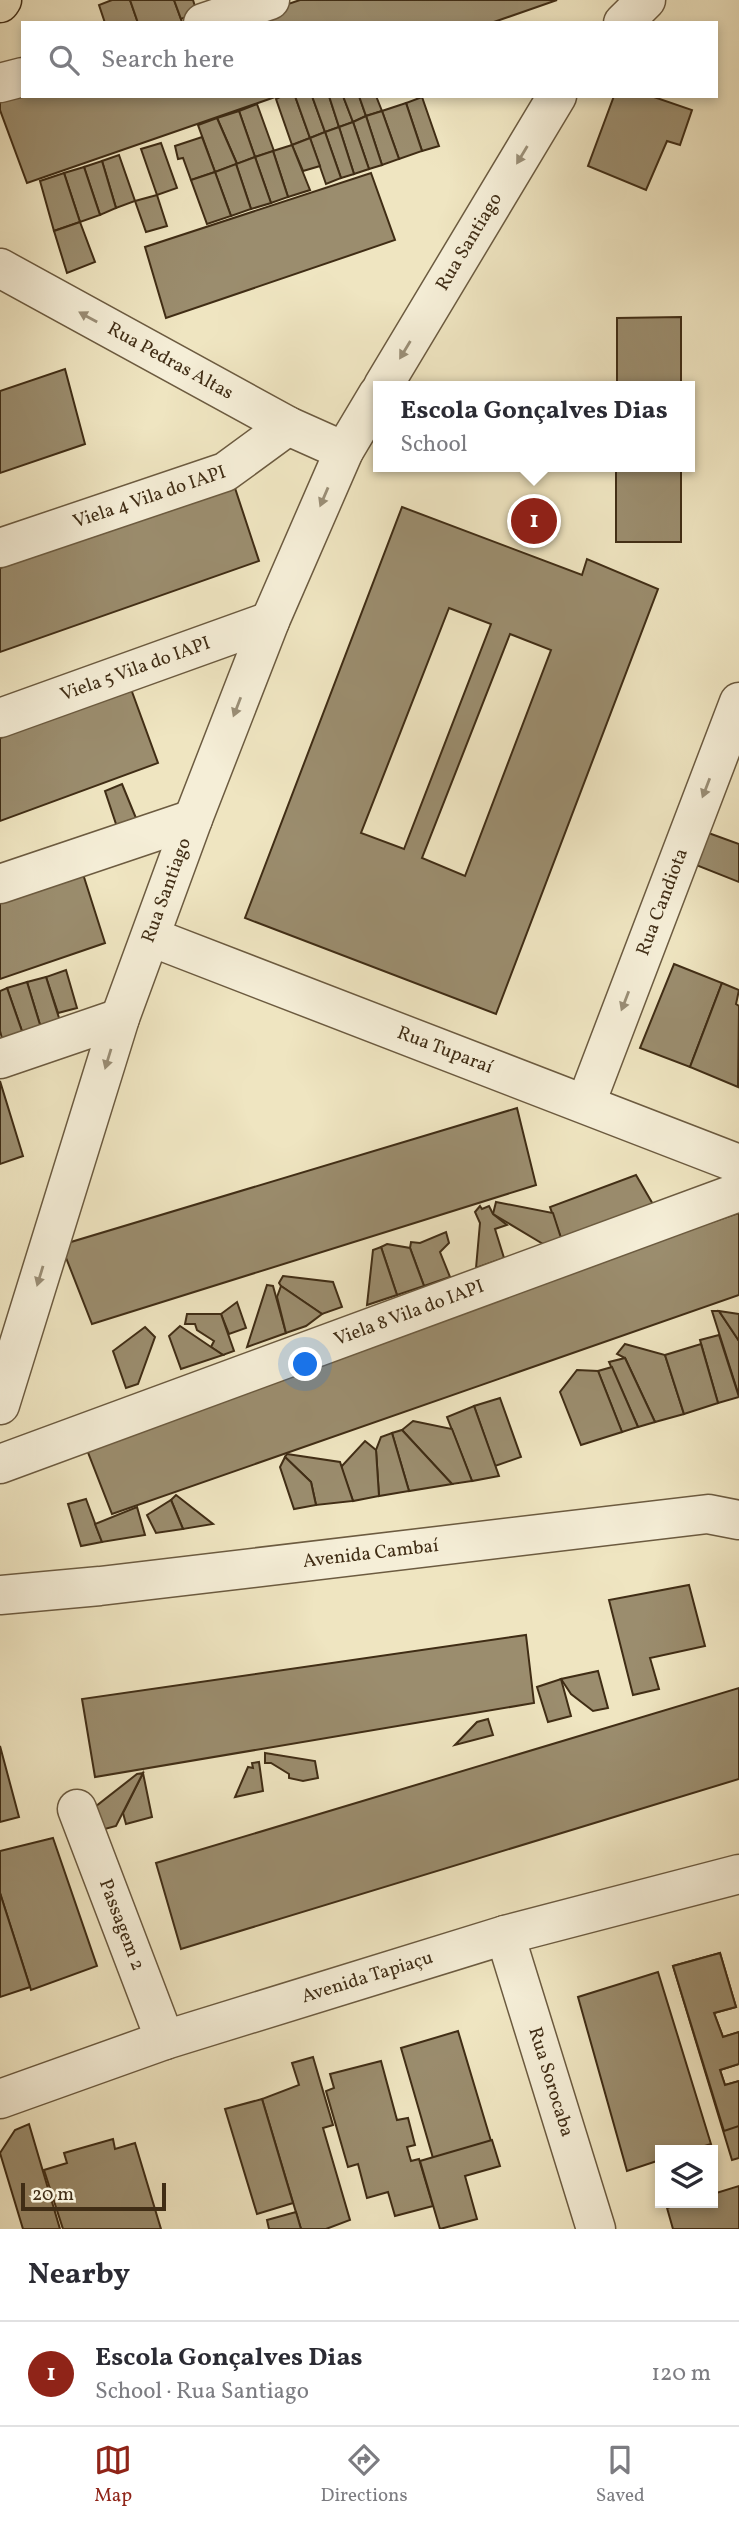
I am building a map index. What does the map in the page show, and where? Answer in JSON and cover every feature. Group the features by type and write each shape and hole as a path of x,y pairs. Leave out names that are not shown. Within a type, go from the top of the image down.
{"street":[{"path":"209,21 270,0"},
{"path":"626,21 646,0"},
{"path":"0,83 21,78"},
{"name":"Rua Santiago","path":"386,381 556,98"},
{"name":"Rua Pedras Altas","path":"0,268 288,426 344,451"},
{"name":"Rua Santiago","path":"0,1405 120,1017 270,621 344,451 373,402"},
{"name":"Viela 4 Vila do IAPI","path":"0,548 225,472 288,426"},
{"name":"Viela 5 Vila do IAPI","path":"0,718 270,621"},
{"name":"Rua Candiota","path":"586,1103 739,702"},
{"path":"0,884 194,819"},
{"name":"Rua Tuparaí","path":"151,937 739,1164"},
{"path":"0,1059 120,1017"},
{"name":"Viela 8 Vila do IAPI","path":"0,1464 739,1192"},
{"name":"Avenida Cambaí","path":"0,1595 100,1587 708,1514 739,1520"},
{"name":"Passagem 2","path":"78,1808 165,2040"},
{"name":"Avenida Tapiaçu","path":"0,2099 165,2040 505,1935 739,1874"},
{"name":"Rua Sorocaba","path":"505,1935 596,2229"}],"building":[{"path":"112,0 130,0 137,21 104,21 99,5"},
{"path":"130,0 174,0 182,21 137,21"},
{"path":"174,0 193,0 197,13 181,19"},
{"path":"300,0 557,0 497,21 238,21"},
{"path":"21,96 272,98 27,183 0,110 0,100"},
{"path":"296,98 310,138 292,145 276,99"},
{"path":"296,98 313,98 325,132 310,138"},
{"path":"313,98 330,98 339,127 325,132"},
{"path":"330,98 344,98 353,122 339,127"},
{"path":"344,98 360,98 366,116 353,122"},
{"path":"360,98 377,98 382,111 366,116"},
{"path":"422,98 439,146 422,151 406,103"},
{"path":"613,98 657,98 692,110 680,145 667,141 646,190 588,166"},
{"path":"406,103 422,151 399,159 382,111"},
{"path":"257,104 274,151 255,157 239,111"},
{"path":"239,111 255,157 237,164 217,118"},
{"path":"382,111 399,159 382,165 366,116"},
{"path":"366,116 382,165 369,169 353,122"},
{"path":"217,118 237,164 215,172 198,125"},
{"path":"353,122 369,169 354,174 339,127"},
{"path":"339,127 354,174 341,178 325,132"},
{"path":"325,132 341,178 326,184 310,138"},
{"path":"202,137 215,172 191,180 183,158 178,159 175,146"},
{"path":"310,138 320,166 303,171 292,145"},
{"path":"161,143 177,188 157,195 141,149"},
{"path":"292,145 310,190 288,197 273,151"},
{"path":"273,151 288,197 271,203 255,157"},
{"path":"119,155 135,201 116,208 102,161"},
{"path":"255,157 271,203 251,209 236,164"},
{"path":"102,161 116,208 100,215 84,167"},
{"path":"236,164 251,209 231,216 215,172"},
{"path":"84,167 100,215 80,222 64,173"},
{"path":"215,172 231,216 207,224 191,180"},
{"path":"64,173 80,222 54,231 40,181"},
{"path":"371,173 395,240 166,318 145,247"},
{"path":"157,195 167,226 146,232 135,201"},
{"path":"80,222 95,262 67,273 54,231"},
{"path":"681,317 681,381 617,381 617,318"},
{"path":"65,369 85,444 0,473 0,391"},
{"path":"616,472 681,472 681,542 616,542"},
{"path":"234,485 259,561 0,652 0,568"},
{"path":"402,507 582,575 587,559 658,589 496,1014 245,918","holes":["449,608 491,624 404,849 361,833","510,634 551,650 465,876 422,858"]},
{"path":"131,689 158,763 0,821 0,738"},
{"path":"122,784 138,823 118,830 105,791"},
{"path":"703,831 739,844 739,882 691,863"},
{"path":"83,874 105,943 0,979 0,902"},
{"path":"674,964 722,983 690,1067 640,1048"},
{"path":"66,970 77,1008 58,1013 46,977"},
{"path":"46,977 60,1021 41,1028 27,982"},
{"path":"27,982 41,1028 23,1034 7,988"},
{"path":"722,983 739,990 736,1004 739,1006 738,1087 690,1067"},
{"path":"7,988 23,1034 3,1042 0,1031 0,991"},
{"path":"0,1081 23,1156 0,1164"},
{"path":"517,1108 536,1185 92,1324 61,1245"},
{"path":"636,1175 654,1206 561,1238 550,1207"},
{"path":"496,1202 553,1213 561,1238 543,1244 493,1214"},
{"path":"480,1206 482,1209 489,1206 493,1214 507,1225 495,1229 504,1258 476,1268 480,1223 475,1212"},
{"path":"739,1213 739,1295 112,1514 82,1437"},
{"path":"446,1232 449,1243 440,1252 450,1277 424,1286 410,1248 411,1242 420,1243"},
{"path":"387,1244 410,1248 424,1286 397,1295 381,1247"},
{"path":"381,1247 397,1295 367,1305 373,1250"},
{"path":"283,1276 333,1282 342,1307 322,1314 281,1286 279,1283"},
{"path":"267,1285 273,1286 286,1333 247,1347"},
{"path":"281,1286 322,1314 306,1326 286,1333 277,1297"},
{"path":"237,1302 246,1328 229,1334 221,1314"},
{"path":"712,1311 719,1311 739,1341 739,1396"},
{"path":"719,1311 739,1314 739,1341"},
{"path":"187,1314 221,1314 234,1351 223,1355 211,1347 214,1341 197,1330 195,1324 185,1324"},
{"path":"180,1326 223,1355 181,1369 169,1336"},
{"path":"145,1327 155,1337 138,1384 126,1388 113,1351"},
{"path":"719,1335 739,1397 718,1403 700,1340"},
{"path":"625,1344 665,1355 684,1414 655,1422 625,1358 617,1354"},
{"path":"701,1344 718,1403 684,1414 665,1355"},
{"path":"625,1358 655,1422 638,1427 609,1362"},
{"path":"612,1367 638,1427 622,1432 598,1371"},
{"path":"577,1370 598,1371 622,1432 581,1445 560,1392"},
{"path":"500,1398 521,1457 495,1466 474,1406"},
{"path":"474,1406 499,1476 472,1481 447,1417"},
{"path":"413,1421 452,1429 472,1481 452,1484 402,1430"},
{"path":"402,1430 452,1484 409,1491 392,1433"},
{"path":"392,1433 409,1491 379,1496 376,1450 381,1437"},
{"path":"365,1441 376,1450 379,1496 353,1501 341,1467"},
{"path":"287,1454 340,1462 353,1501 316,1505 311,1482 285,1457"},
{"path":"285,1457 311,1482 316,1505 294,1509 280,1467"},
{"path":"176,1495 213,1524 183,1529 171,1500"},
{"path":"86,1499 102,1542 81,1546 68,1504"},
{"path":"171,1500 183,1529 156,1533 147,1515"},
{"path":"137,1507 145,1535 102,1542 95,1524"},
{"path":"689,1585 705,1646 650,1658 659,1689 633,1695 609,1600"},
{"path":"526,1635 534,1703 95,1777 82,1699"},
{"path":"598,1671 608,1708 593,1711 571,1694 561,1679"},
{"path":"561,1679 571,1716 548,1722 537,1687"},
{"path":"739,1688 739,1779 181,1949 156,1863"},
{"path":"488,1719 493,1735 455,1745 477,1722"},
{"path":"0,1746 19,1817 0,1822"},
{"path":"265,1753 315,1761 318,1778 303,1781 289,1778 289,1774 271,1763 265,1763"},
{"path":"259,1762 263,1791 235,1797 248,1767 253,1768 252,1763"},
{"path":"143,1773 152,1817 126,1824 123,1813"},
{"path":"143,1773 116,1826 101,1830 95,1807 137,1774"},
{"path":"53,1838 97,1966 31,1990 0,1893 0,1851"},
{"path":"0,1893 30,1987 0,1997"},
{"path":"720,1953 736,2007 714,2013 723,2037 739,2032 739,2064 720,2070 725,2085 739,2081 739,2158 732,2160 673,1966"},
{"path":"720,1953 736,2007 714,2013 723,2037 739,2032 739,2064 720,2070 725,2085 739,2081 739,2126 724,2131 673,1966"},
{"path":"658,1972 711,2144 655,2145 655,2162 627,2171 578,1997"},
{"path":"458,2031 491,2141 433,2158 401,2048"},
{"path":"313,2057 333,2125 323,2128 350,2220 326,2229 301,2229 262,2099 299,2085 292,2063"},
{"path":"381,2061 397,2120 408,2118 415,2145 407,2147 411,2161 419,2159 433,2206 395,2216 388,2192 367,2198 358,2164 348,2167 326,2091 334,2088 330,2074"},
{"path":"262,2099 293,2203 257,2214 225,2109"},
{"path":"29,2124 60,2229 23,2229 0,2153 15,2130"},
{"path":"113,2139 115,2149 135,2143 161,2229 63,2229 44,2170 67,2163 64,2153"},
{"path":"492,2140 500,2166 465,2176 477,2219 440,2229 420,2161"},
{"path":"739,2186 739,2229 673,2229 667,2208 718,2208 718,2192"},
{"path":"296,2212 301,2229 269,2229 267,2220"}],"place":[{"name":"Escola Gonçalves Dias","path":"534,521"}]}
